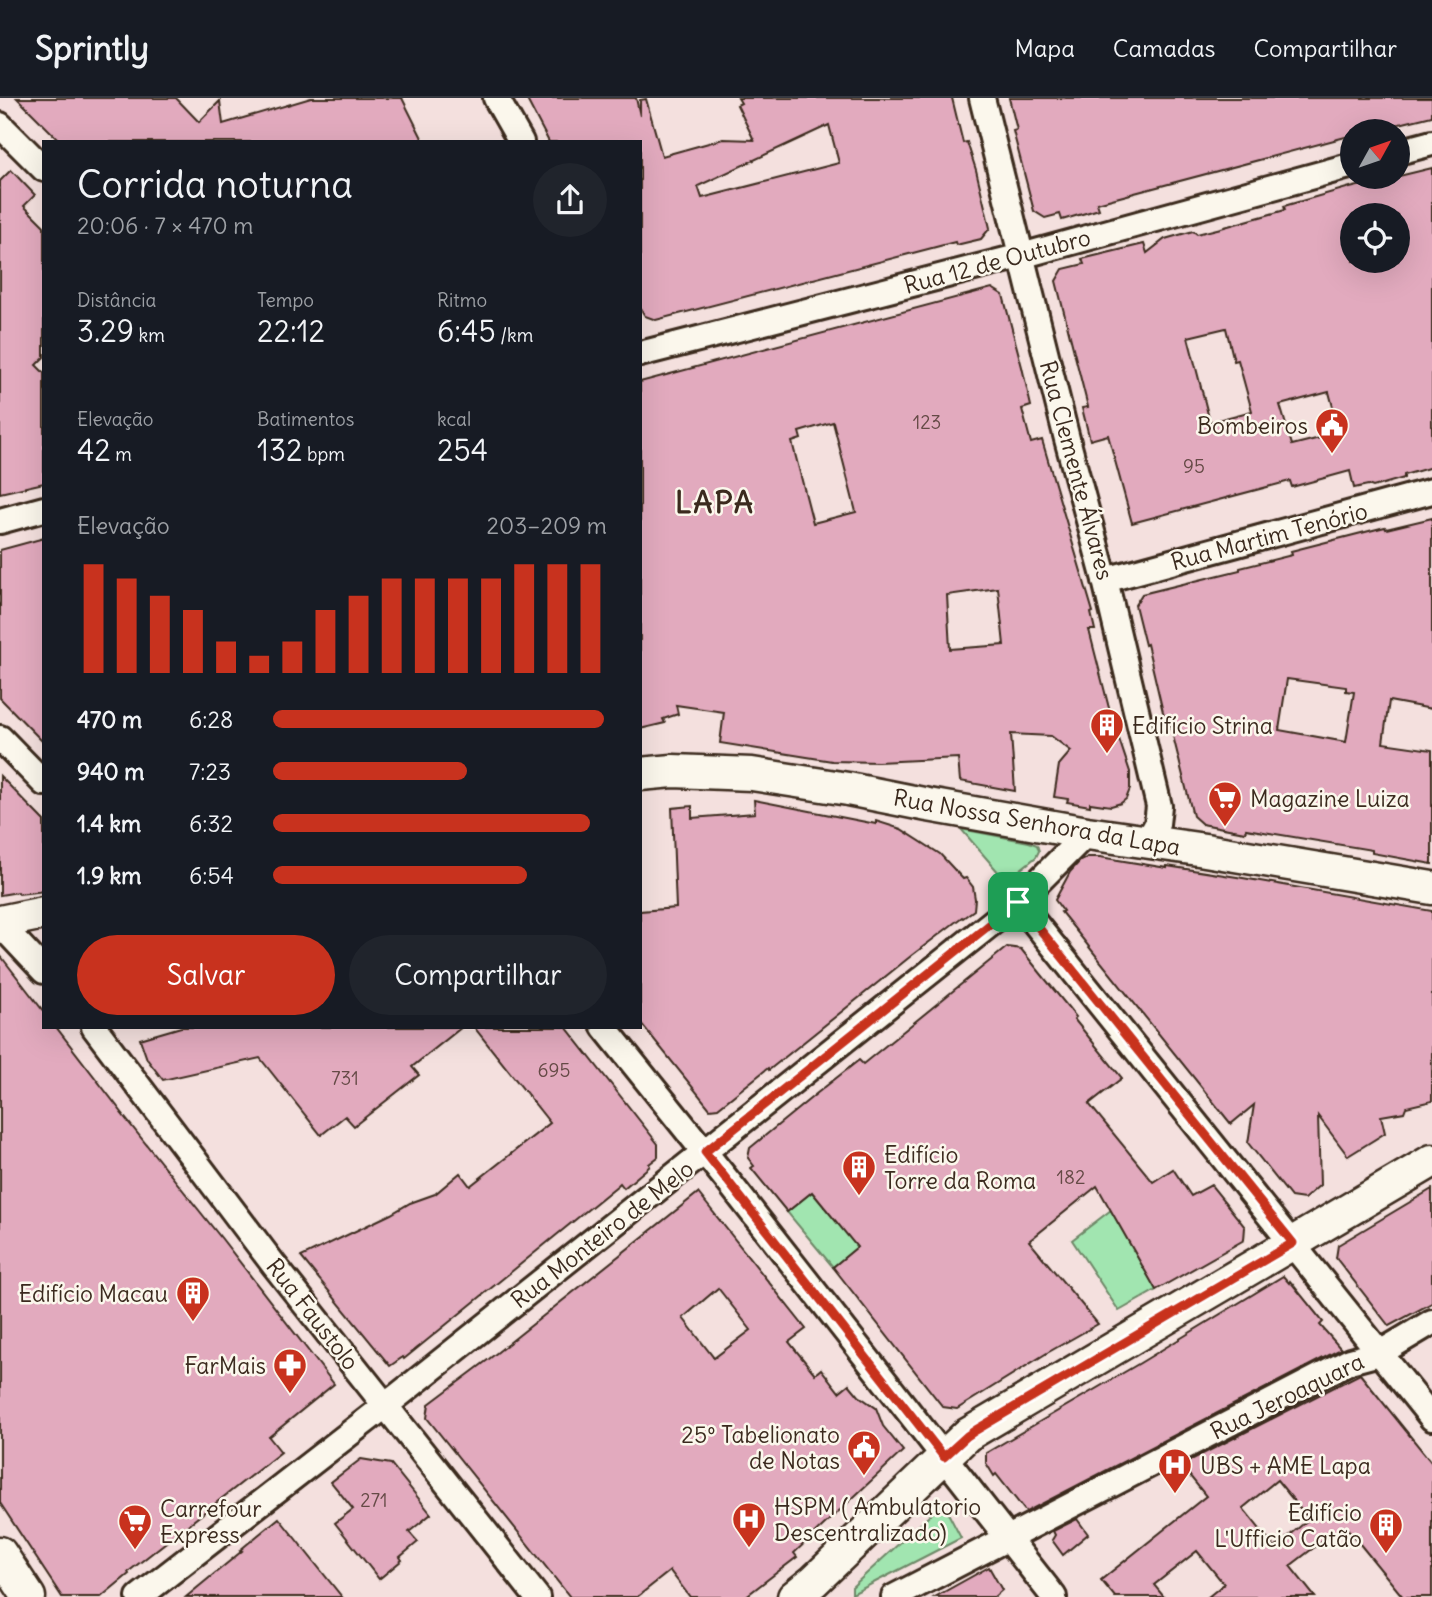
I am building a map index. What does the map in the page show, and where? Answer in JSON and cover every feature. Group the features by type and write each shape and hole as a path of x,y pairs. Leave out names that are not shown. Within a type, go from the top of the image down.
{"main road":[{"name":"Rua Nossa Senhora da Lapa","path":"642,774 673,771 752,774 1087,833 1432,888"},
{"path":"0,923 42,913"},
{"path":"794,1597 824,1572 967,1436 1432,1161"},
{"path":"0,1553 29,1597"}],"street":[{"path":"496,98 520,140"},
{"name":"Rua Clemente Álvares","path":"982,98 1105,580 1158,806 1157,824 1147,842"},
{"path":"0,125 42,167"},
{"path":"1410,149 1432,143"},
{"name":"Rua 12 de Outubro","path":"642,353 1021,256 1340,169"},
{"name":"Rua Martim Tenório","path":"1105,580 1432,491"},
{"path":"0,520 42,510"},
{"path":"0,738 42,781"},
{"name":"Rua Monteiro de Melo","path":"139,1597 385,1406 1018,902 1087,833"},
{"path":"1018,902 1432,1418"},
{"path":"0,923 42,969"},
{"name":"Rua Faustolo","path":"96,1029 243,1225 537,1597"},
{"path":"606,1029 1054,1597"},
{"name":"Rua Jeroaquara","path":"894,1597 1350,1361 1380,1353 1432,1322"}],"green space":[{"path":"961,829 1029,842 1037,845 1039,851 1036,857 1006,881"},
{"path":"812,1192 858,1247 833,1267 787,1212"},
{"path":"1111,1210 1156,1290 1119,1311 1072,1240"},
{"path":"941,1505 961,1538 852,1594 852,1587"}],"building":[{"path":"17,98 176,98 199,122 220,101 223,124 311,98 402,98 423,140 59,140"},
{"path":"526,98 636,98 640,116 640,100 646,99 662,156 723,139 754,140 737,105 741,103 738,98 952,98 963,143 967,142 976,170 990,228 981,239 956,245 955,242 656,320 645,316 642,311 642,140 548,140","holes":["829,125 839,163 702,198 698,186"]},
{"path":"1009,98 1432,98 1432,116 1410,121 1410,119 1340,119 1340,138 1097,203 1099,209 1062,220 1060,214 1045,218 1034,211 1013,131 1017,130"},
{"path":"1432,168 1432,467 1373,487 1368,485 1354,488 1350,471 1292,487 1290,481 1132,523 1108,435 1090,440 1082,408 1088,407 1056,281 1063,269 1084,264 1082,259 1144,244 1147,253 1165,239 1193,231 1197,234 1221,228 1285,210 1284,206 1343,189 1410,189 1410,173","holes":["1226,328 1234,361 1238,360 1252,411 1210,422 1188,337","1329,392 1340,433 1292,445 1280,405"]},
{"path":"11,170 35,195 24,206 42,224 42,359 36,365 42,371 42,483 0,493 0,181"},
{"path":"992,288 1003,295 1031,406 1022,409 1031,443 1042,440 1093,612 1095,630 1089,630 1110,712 1130,772 1130,789 1126,799 1111,806 1090,803 1090,806 1054,797 1059,765 1071,751 1051,736 1011,734 1015,791 960,781 958,758 832,761 720,743 724,712 676,705 678,714 663,719 665,723 642,729 642,381","holes":["833,422 856,512 813,523 792,442 801,439 799,432","998,588 1004,645 950,649 947,595"]},
{"path":"1432,518 1432,709 1389,701 1383,743 1432,750 1432,864 1372,853 1372,850 1202,824 1193,816 1170,724 1166,725 1135,605 1142,594 1292,555 1291,551 1385,527 1386,529","holes":["1287,679 1346,687 1346,691 1354,692 1346,742 1279,730"]},
{"path":"42,539 42,741 0,698 0,550"},
{"path":"0,776 42,819 42,891 0,895"},
{"path":"754,800 876,824 876,821 901,829 940,854 963,879 966,878 973,887 974,910 911,956 769,1070 768,1068 718,1108 710,1109 642,1024 642,911 676,908 672,808 692,806 692,818 755,813"},
{"path":"1088,857 1167,866 1432,911 1432,1101 1406,1107 1404,1112 1381,1116 1385,1133 1348,1156 1318,1116 1320,1185 1304,1199 1291,1197 1248,1143 1254,1105 1231,1124 1061,912 1063,911 1055,900 1070,872"},
{"path":"1007,947 1021,949 1122,1078 1089,1104 1153,1182 1173,1169 1191,1196 1211,1185 1245,1227 1244,1240 1156,1290 1097,1186 1029,1241 1098,1324 957,1409 943,1407 833,1267 857,1247 812,1192 787,1212 751,1168 754,1166 748,1158 750,1148 816,1094 859,1060 863,1064"},
{"path":"0,955 42,1009 42,1029 58,1029 334,1384 269,1437 281,1452 128,1572 129,1574 101,1597 62,1597 0,1503"},
{"path":"174,1029 460,1029 412,1067 419,1075 354,1126 345,1116 321,1135 260,1058 163,1080 147,1059 140,1039"},
{"path":"476,1029 568,1029 658,1144 658,1157 624,1188 620,1183 404,1359 403,1357 390,1366 301,1257 410,1203 435,1194 460,1173 470,1186 550,1123"},
{"path":"1432,1189 1432,1303 1389,1326 1336,1258 1338,1245"},
{"path":"698,1193 806,1329 789,1342 815,1374 821,1369 839,1392 849,1384 859,1396 876,1408 883,1426 903,1451 794,1553 797,1557 745,1597 690,1597 670,1571 637,1597 570,1597 427,1418 429,1404","holes":["718,1288 751,1330 714,1358 683,1318"]},
{"path":"1283,1276 1323,1322 1320,1325 1341,1349 1026,1512 996,1474 994,1476 986,1463 986,1453"},
{"path":"1360,1374 1432,1463 1432,1597 1403,1597 1346,1527 1336,1536 1333,1533 1290,1566 1315,1597 1208,1597 1224,1584 1197,1551 1154,1585 1164,1597 1115,1597 1101,1580 1206,1496 1181,1465","holes":["1277,1480 1309,1519 1275,1548 1243,1508"]},
{"path":"361,1459 391,1464 431,1514 409,1532 418,1542 379,1579 335,1523 353,1509 331,1482"},
{"path":"279,1518 342,1597 186,1597 242,1551 240,1550"},
{"path":"1077,1519 1088,1534 1063,1555 1052,1540 1055,1535 1053,1531"},
{"path":"989,1567 1002,1590 994,1597 935,1597"}],"place":[{"name":"Bombeiros","path":"1332,455"},
{"name":"Edifício Strina","path":"1107,755"},
{"name":"Magazine Luiza","path":"1225,828"},
{"name":"Edifício Torre da Roma","path":"859,1197"},
{"name":"Edifício Macau","path":"193,1323"},
{"name":"FarMais","path":"290,1395"},
{"name":"25º Tabelionato de Notas","path":"864,1477"},
{"name":"UBS + AME Lapa","path":"1175,1495"},
{"name":"HSPM ( Ambulatorio Descentralizado)","path":"749,1549"},
{"name":"Carrefour Express","path":"135,1551"},
{"name":"Edifício L'Ufficio Catão","path":"1386,1555"}],"district":[{"name":"LAPA","path":"715,502"}],"route":[{"path":"1018,902 1293,1243 976,1430 944,1457 705,1152 1018,902"}]}
